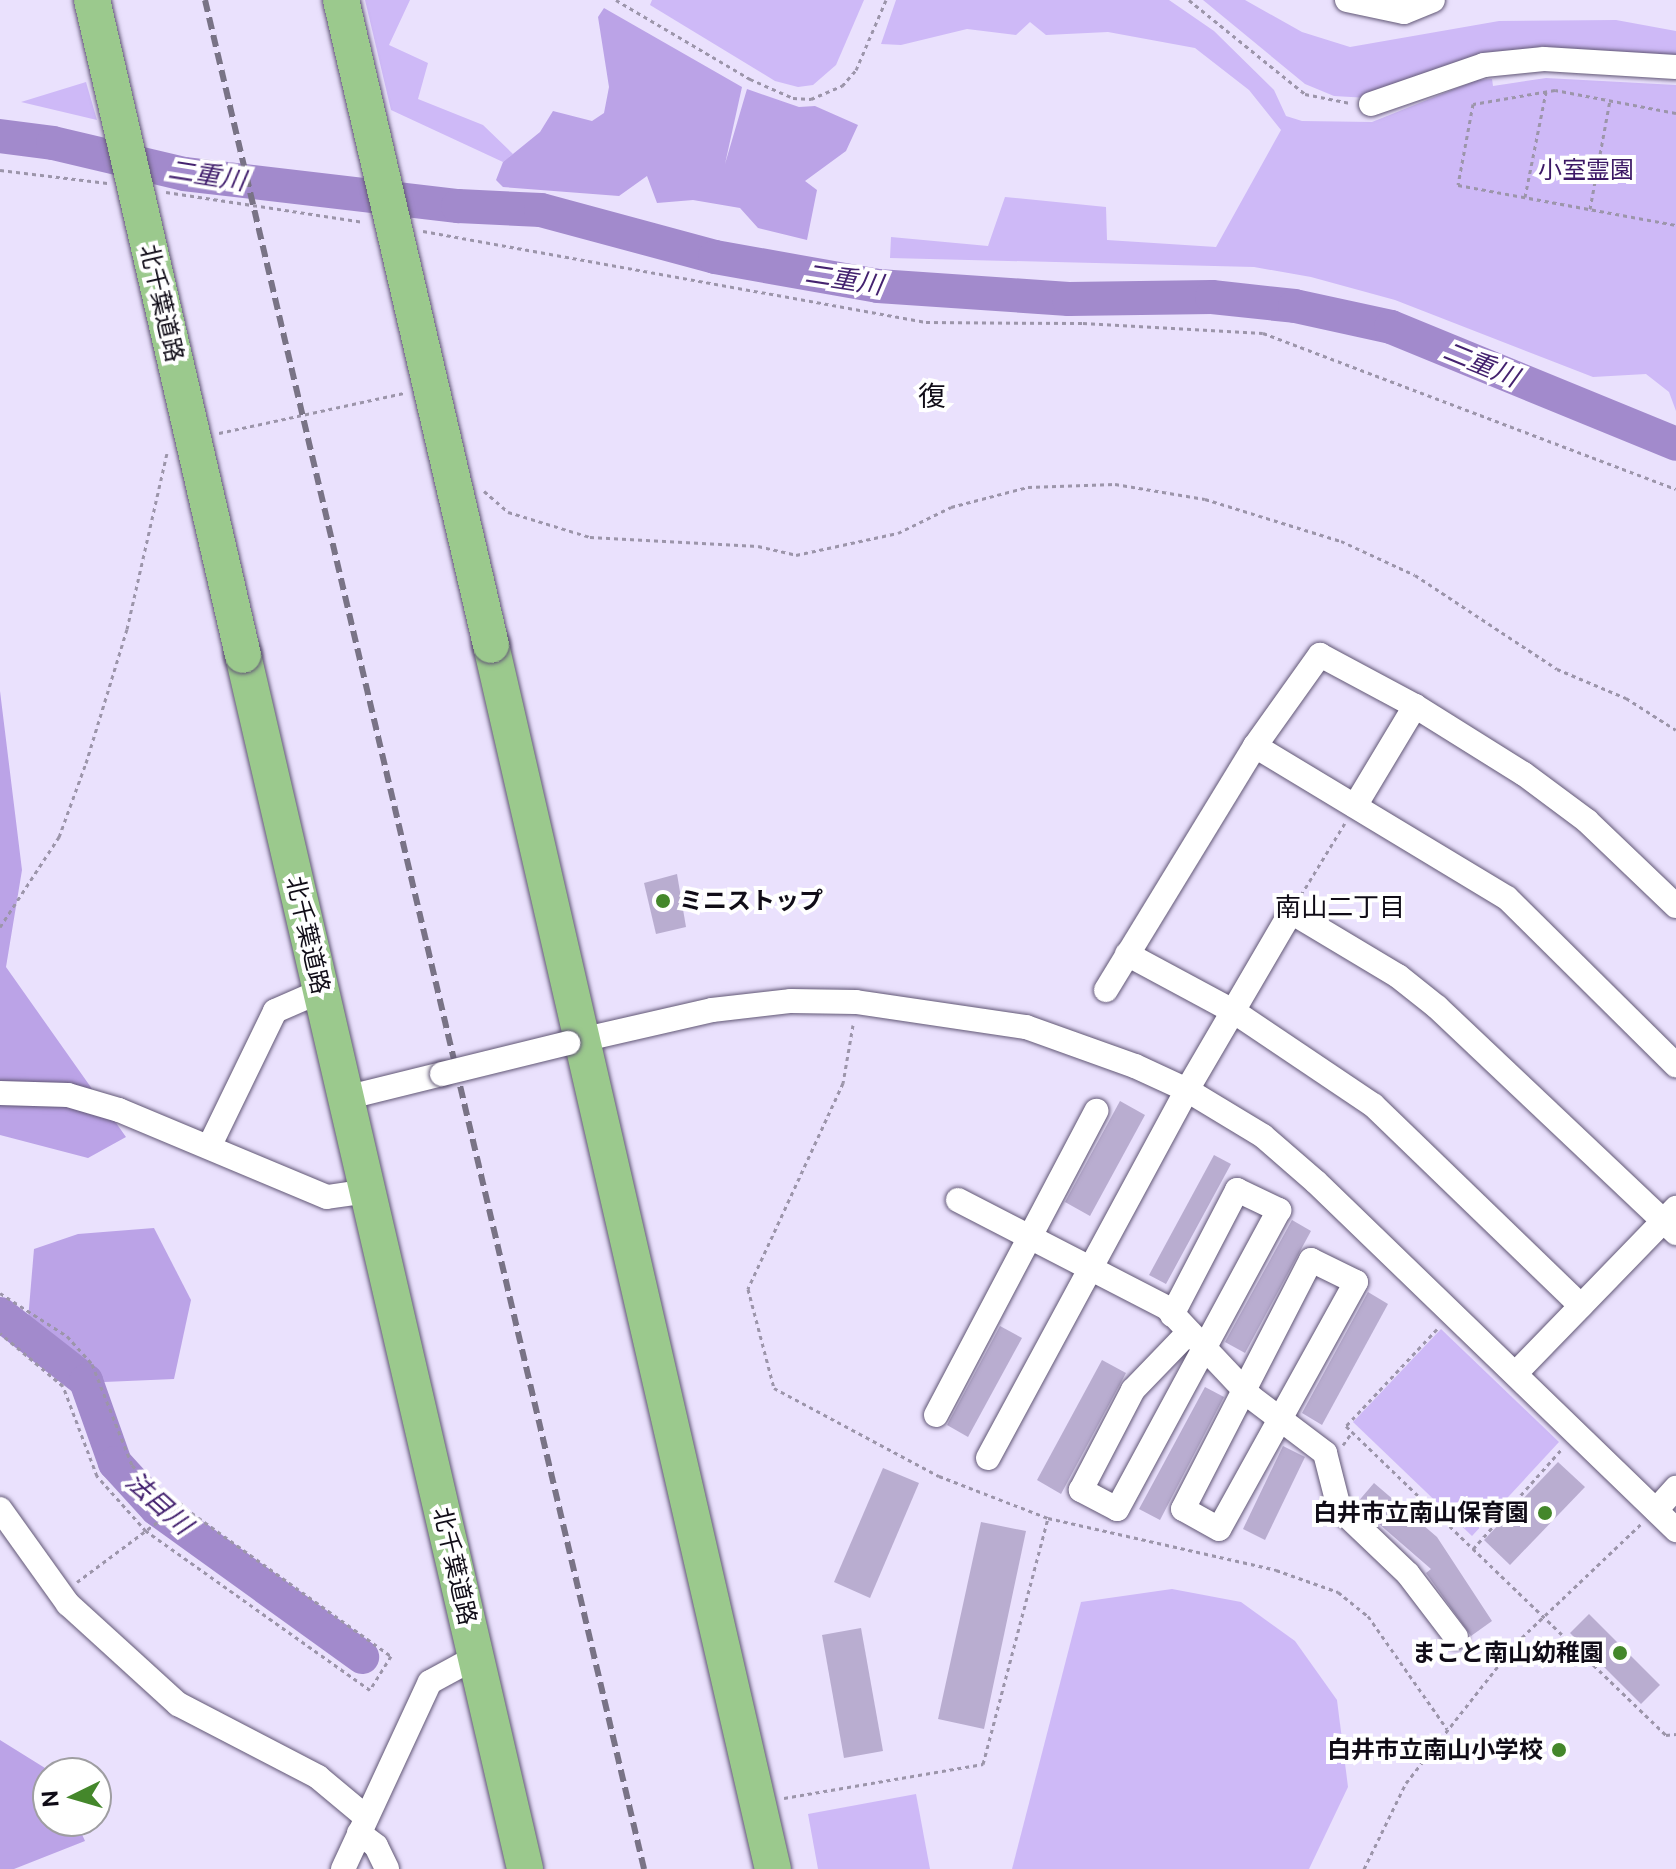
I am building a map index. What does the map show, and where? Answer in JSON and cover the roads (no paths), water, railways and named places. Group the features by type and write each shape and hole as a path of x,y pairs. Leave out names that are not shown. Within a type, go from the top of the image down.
{"highway":[{"name":"北千葉道路","path":"92,0 321,991 355,1095 368,1191 525,1869"},
{"path":"341,0 491,645 576,1042 773,1869"}],"street":[{"path":"1347,0 1404,12 1433,0"},
{"path":"1371,104 1484,65 1544,59 1676,67"},
{"path":"1106,990 1255,746 1320,655 1415,706 1587,821 1676,906"},
{"path":"1355,806 1415,706"},
{"path":"1255,746 1507,898 1676,1065"},
{"path":"988,1458 1187,1090 1291,912 1398,976 1437,1007 1672,1221 1581,1306 1516,1373"},
{"path":"1127,954 1233,1011 1373,1105 1581,1306"},
{"path":"210,1145 275,1011 321,991"},
{"path":"355,1095 712,1010 791,1001 856,1002 1026,1027 1187,1090 1263,1136 1516,1373 1676,1530"},
{"path":"0,1093 68,1095 210,1145 327,1197 368,1191"},
{"path":"936,1415 1096,1111"},
{"path":"1188,1333 1117,1509 1081,1490 1133,1390 1188,1333 1279,1210 1237,1190 1188,1333"},
{"path":"958,1200 1090,1267 1188,1333 1277,1420 1325,1453 1339,1508 1408,1574 1456,1637"},
{"path":"1311,1260 1356,1282 1219,1529 1183,1509 1242,1389 1311,1260"},
{"path":"1656,1510 1676,1488"},
{"path":"0,1509 61,1594 178,1704 318,1777 362,1825 387,1869"},
{"path":"343,1869 430,1682 476,1657"}],"waterway":[{"name":"二重川","path":"0,136 53,143 184,174 458,206 541,210 715,257 878,286 1069,299 1212,297 1295,306 1391,327 1676,444"},
{"name":"法目川","path":"0,1314 86,1381 115,1463 157,1509 362,1657"}],"railway":[{"path":"205,0 644,1869"}],"place":[{"name":"ミニストップ","path":"663,901"},
{"name":"白井市立南山保育園","path":"1545,1513"},
{"name":"まこと南山幼稚園","path":"1620,1653"},
{"name":"白井市立南山小学校","path":"1559,1750"}],"district":[{"name":"復","path":"932,396"},
{"name":"南山二丁目","path":"1340,907"}],"park label":[{"name":"小室霊園","path":"1586,170"}]}
